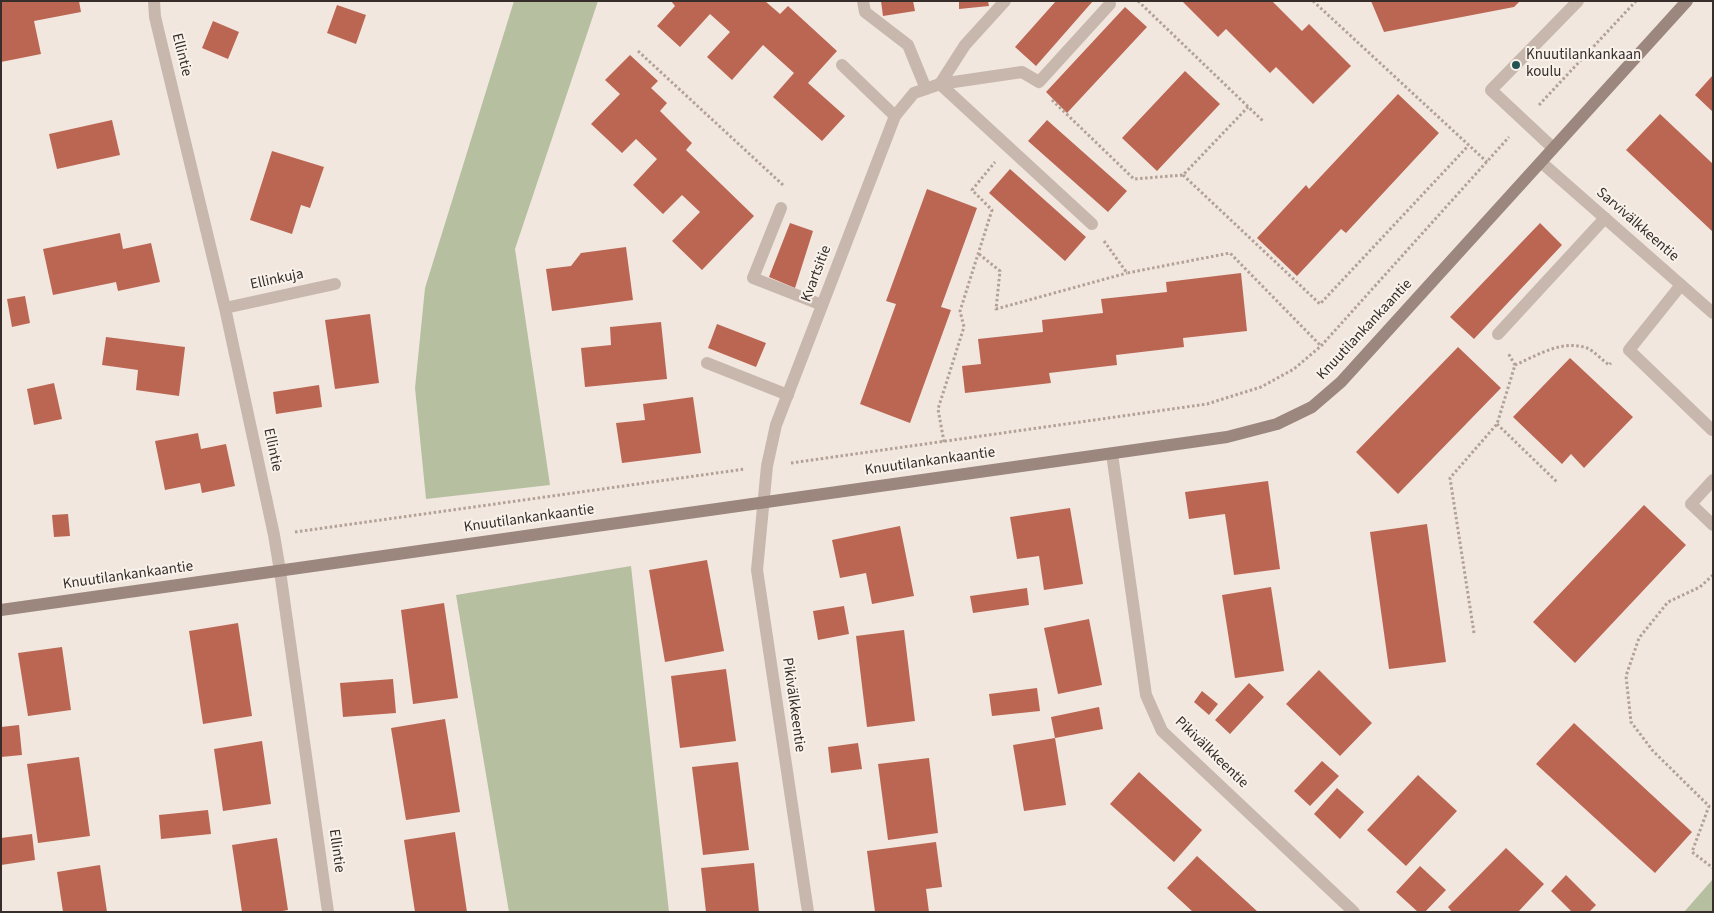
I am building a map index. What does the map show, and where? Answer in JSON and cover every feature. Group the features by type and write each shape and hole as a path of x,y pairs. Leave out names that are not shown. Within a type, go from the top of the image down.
{"street":[{"name":"Ellintie","path":"154,1 158,27 225,308 274,535 328,912"},
{"path":"863,1 865,12 908,45 926,89"},
{"path":"1005,1 965,45 940,84 1092,224"},
{"path":"1553,148 1491,90 1578,1"},
{"name":"Knuutilankankaantie","path":"1,610 1112,454 1227,437 1277,424 1312,407 1341,382 1687,1"},
{"name":"Kvartsitie","path":"764,502 767,466 776,425 895,116 914,93 940,84 1022,72 1039,82 1110,4"},
{"path":"842,65 895,116"},
{"name":"Sarvivälkkeentie","path":"1540,162 1713,313"},
{"path":"781,208 753,278 822,305"},
{"path":"1498,334 1605,218"},
{"name":"Ellinkuja","path":"225,308 335,284"},
{"path":"1681,285 1629,350 1712,430"},
{"path":"708,363 788,395"},
{"name":"Pikivälkkeentie","path":"1112,454 1146,695 1162,731 1354,912"},
{"path":"1713,480 1691,504 1713,525"},
{"name":"Pikivälkkeentie","path":"764,502 757,570 808,912"}],"path":[{"path":"1138,1 1264,122"},
{"path":"1143,5 1146,1"},
{"path":"1313,1 1487,162"},
{"path":"274,535 1207,404 1261,387 1294,369 1321,346 1636,1"},
{"path":"638,51 787,189 781,208"},
{"path":"1050,99 1134,179 1184,174 1248,107"},
{"path":"1184,174 1320,304 1468,146"},
{"path":"944,442 938,409 964,327 960,311 992,210 972,190 1008,147"},
{"path":"1092,224 1127,273"},
{"path":"979,254 1000,271 996,309 1127,273 1230,252 1321,346"},
{"path":"1474,632 1450,478 1497,424 1515,365 1498,334"},
{"path":"1515,365 1551,349 1568,345 1588,348 1609,365 1629,350"},
{"path":"1497,424 1557,482"},
{"path":"1713,575 1700,587 1668,602 1639,638 1626,676 1631,722 1653,751 1711,804 1692,852 1713,868"}],"green space":[{"path":"514,1 598,1 515,249 550,485 426,499 415,388 425,288"},
{"path":"631,566 669,912 509,912 456,595"},
{"path":"1713,879 1713,912 1684,912"}],"building":[{"path":"1,1 79,1 81,12 34,21 41,54 1,62"},
{"path":"671,1 765,1 780,14 788,6 837,51 808,83 845,116 822,141 773,97 794,73 763,45 732,80 707,57 730,32 710,14 680,47 657,26 675,6"},
{"path":"881,1 913,1 915,11 883,16"},
{"path":"959,1 988,1 989,6 959,9"},
{"path":"1056,1 1093,1 1036,66 1015,47"},
{"path":"1182,1 1272,1 1302,31 1309,24 1351,66 1313,104 1276,67 1270,73 1226,29 1218,37"},
{"path":"1371,1 1520,1 1514,7 1384,32"},
{"path":"337,5 366,15 356,44 327,33"},
{"path":"1125,7 1147,27 1067,113 1046,92"},
{"path":"213,21 239,32 228,59 202,48"},
{"path":"630,55 658,81 651,88 667,103 660,111 692,143 686,150 754,216 702,270 672,241 700,212 682,195 663,214 633,185 657,159 636,139 622,153 591,124 620,94 605,80"},
{"path":"1185,71 1220,104 1157,171 1122,138"},
{"path":"1713,75 1713,112 1695,95"},
{"path":"1398,94 1439,133 1346,233 1341,229 1297,276 1257,238 1306,185 1309,189"},
{"path":"1660,114 1713,164 1713,232 1626,150"},
{"path":"112,120 120,155 57,169 49,134"},
{"path":"1047,120 1127,191 1108,212 1028,141"},
{"path":"272,151 324,167 310,208 301,205 292,234 250,220"},
{"path":"1010,169 1086,237 1065,261 989,193"},
{"path":"927,189 977,208 941,307 951,310 910,423 860,404 896,304 886,301"},
{"path":"790,223 813,231 795,288 769,277"},
{"path":"1540,223 1562,245 1474,339 1450,317"},
{"path":"120,233 123,249 151,243 160,282 118,291 116,282 53,295 43,249"},
{"path":"626,247 633,300 552,311 546,269 571,266 581,253"},
{"path":"1241,273 1247,331 1183,338 1184,347 1116,355 1117,365 1049,373 1051,383 965,393 962,366 981,364 978,339 1043,332 1042,320 1103,313 1101,299 1167,292 1166,282"},
{"path":"25,296 30,323 12,327 7,299"},
{"path":"370,314 379,383 335,389 325,320"},
{"path":"661,322 667,379 585,387 581,348 611,345 610,327"},
{"path":"717,324 766,343 756,367 708,348"},
{"path":"106,337 185,347 179,396 136,390 138,370 102,365"},
{"path":"1458,347 1501,388 1398,494 1356,452"},
{"path":"1570,358 1633,417 1584,468 1571,454 1562,464 1513,417"},
{"path":"54,383 62,419 34,425 27,389"},
{"path":"319,385 322,407 276,414 273,392"},
{"path":"693,397 701,453 622,463 616,423 645,420 643,404"},
{"path":"198,433 201,449 226,444 235,486 202,493 200,483 165,490 155,441"},
{"path":"1268,481 1280,569 1234,575 1225,514 1189,519 1185,492"},
{"path":"1644,505 1686,545 1575,663 1533,622"},
{"path":"1070,508 1083,584 1044,590 1039,556 1017,559 1010,517"},
{"path":"68,514 70,536 54,537 52,515"},
{"path":"1427,524 1446,662 1389,669 1370,532"},
{"path":"900,526 914,596 872,604 866,573 840,578 832,540"},
{"path":"707,560 724,651 665,662 649,570"},
{"path":"1271,587 1284,671 1235,678 1222,595"},
{"path":"1027,588 1029,605 973,613 970,596"},
{"path":"444,603 458,698 413,704 401,610"},
{"path":"844,606 849,634 818,640 813,611"},
{"path":"1089,619 1102,685 1058,694 1044,628"},
{"path":"238,623 252,716 203,724 189,631"},
{"path":"904,630 915,721 867,727 856,636"},
{"path":"62,647 71,710 28,716 18,653"},
{"path":"726,669 736,741 680,748 671,676"},
{"path":"1319,670 1372,723 1340,756 1286,704"},
{"path":"393,679 396,713 343,717 340,683"},
{"path":"1249,683 1264,697 1230,734 1215,720"},
{"path":"1037,688 1040,711 992,716 989,694"},
{"path":"1202,691 1218,704 1209,715 1194,702"},
{"path":"1099,707 1103,729 1055,738 1051,717"},
{"path":"445,719 460,812 406,820 391,728"},
{"path":"1574,723 1692,832 1655,873 1536,764"},
{"path":"19,725 22,755 1,757 1,727"},
{"path":"1055,738 1066,805 1024,811 1013,745"},
{"path":"262,741 271,804 223,811 214,749"},
{"path":"858,743 862,769 831,773 828,747"},
{"path":"79,757 90,836 38,843 27,764"},
{"path":"929,758 938,833 888,840 878,764"},
{"path":"1322,761 1339,776 1310,806 1294,791"},
{"path":"738,762 749,850 703,855 692,767"},
{"path":"1139,772 1202,830 1174,862 1110,804"},
{"path":"1418,775 1457,811 1406,866 1367,830"},
{"path":"1337,788 1364,812 1340,839 1314,814"},
{"path":"208,810 211,834 161,839 159,815"},
{"path":"455,832 467,912 415,912 404,840"},
{"path":"32,834 35,860 1,865 1,838"},
{"path":"277,838 288,910 277,912 242,912 232,845"},
{"path":"936,842 942,887 926,889 929,912 875,912 867,851"},
{"path":"1506,848 1544,884 1518,912 1452,912 1448,907"},
{"path":"1197,856 1258,912 1193,912 1167,888"},
{"path":"754,863 759,912 706,912 701,868"},
{"path":"100,865 107,912 63,912 57,872"},
{"path":"1420,866 1446,890 1425,912 1418,912 1396,892"},
{"path":"1566,875 1596,905 1589,912 1572,912 1551,891"}],"place":[{"name":"Knuutilankankaan koulu","path":"1516,65"}]}
